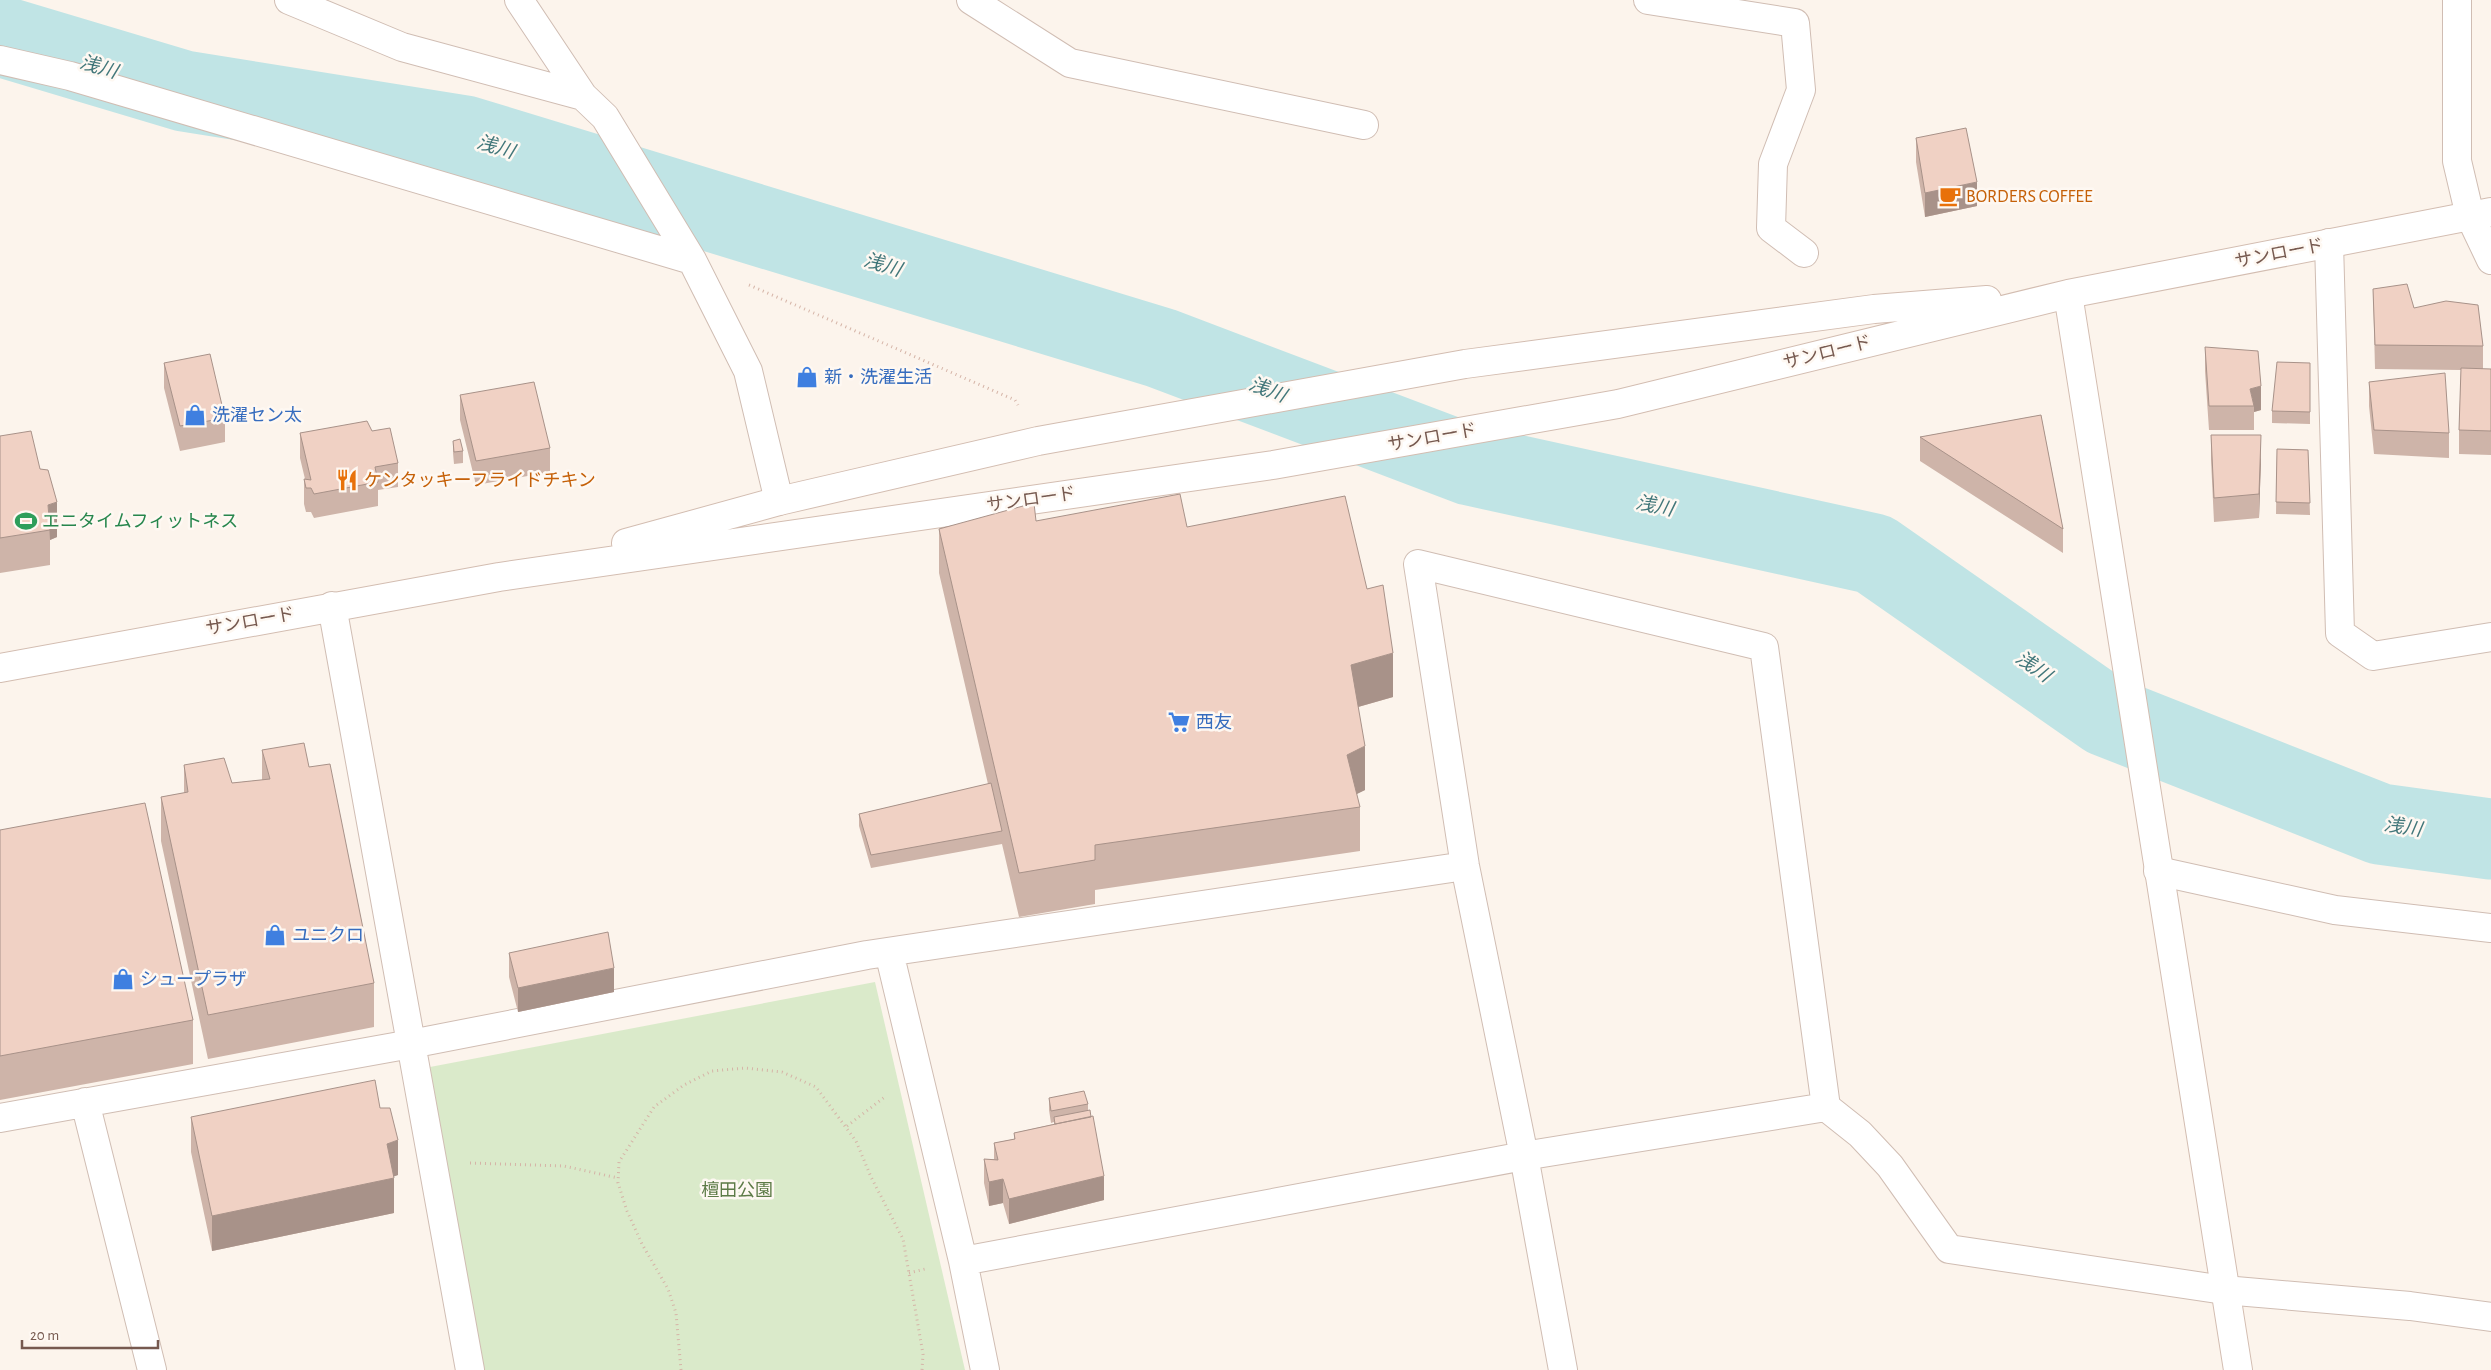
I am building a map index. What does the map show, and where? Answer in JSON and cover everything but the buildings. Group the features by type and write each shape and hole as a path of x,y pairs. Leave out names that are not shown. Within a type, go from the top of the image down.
{"street":[{"path":"289,0 402,47 583,96"},
{"path":"519,0 583,96 605,117 692,260 748,371 786,534"},
{"path":"971,0 1070,63 1364,125"},
{"path":"1648,0 1792,12 1801,90 1773,164 1771,228 1804,253"},
{"path":"2457,0 2457,161 2481,214 2491,260"},
{"path":"0,60 70,76 692,260"},
{"name":"サンロード","path":"0,668 499,577 1273,465 1618,404 2068,294 2481,214"},
{"path":"2329,243 2340,633 2373,656 2491,637"},
{"path":"2068,294 2238,1370"},
{"name":"サンロード","path":"1038,441 1465,364 1874,308 2068,294"},
{"path":"499,577 779,501 1038,441"},
{"path":"1563,1370 1524,1156 1465,866 1418,564 1764,647 1826,1107 1860,1134 1890,1166 1949,1249 2224,1290 2410,1306 2491,1318"},
{"path":"332,606 470,1370"},
{"path":"0,1118 411,1044 889,952 1465,866"},
{"path":"2158,872 2335,910 2491,928"},
{"path":"889,952 963,1261 985,1370"},
{"path":"85,1102 152,1370"},
{"path":"963,1261 1524,1156 1826,1107"}],"path":[{"path":"745,283 1015,400 1038,441"},
{"path":"681,1370 676,1313 668,1289 642,1244 627,1211 618,1178 619,1162 654,1107 684,1085 712,1071 745,1068 782,1072 816,1088 856,1140 871,1178 903,1239 923,1354 922,1370"},
{"path":"432,1161 564,1166 618,1178"}],"green space":[{"name":"檀田公園","path":"875,982 965,1370 484,1370 430,1067"}],"waterway":[{"name":"浅川","path":"0,36 184,91 465,136 1161,348 1470,465 1874,554 2106,716 2380,824 2491,839"}],"place":[{"name":"BORDERS COFFEE","path":"1950,196"},
{"name":"新・洗濯生活","path":"807,377"},
{"name":"洗濯セン太","path":"195,415"},
{"name":"ケンタッキーフライドチキン","path":"347,480"},
{"name":"エニタイムフィットネス","path":"26,521"},
{"name":"西友","path":"1179,722"},
{"name":"ユニクロ","path":"275,935"},
{"name":"シュープラザ","path":"123,979"}]}
